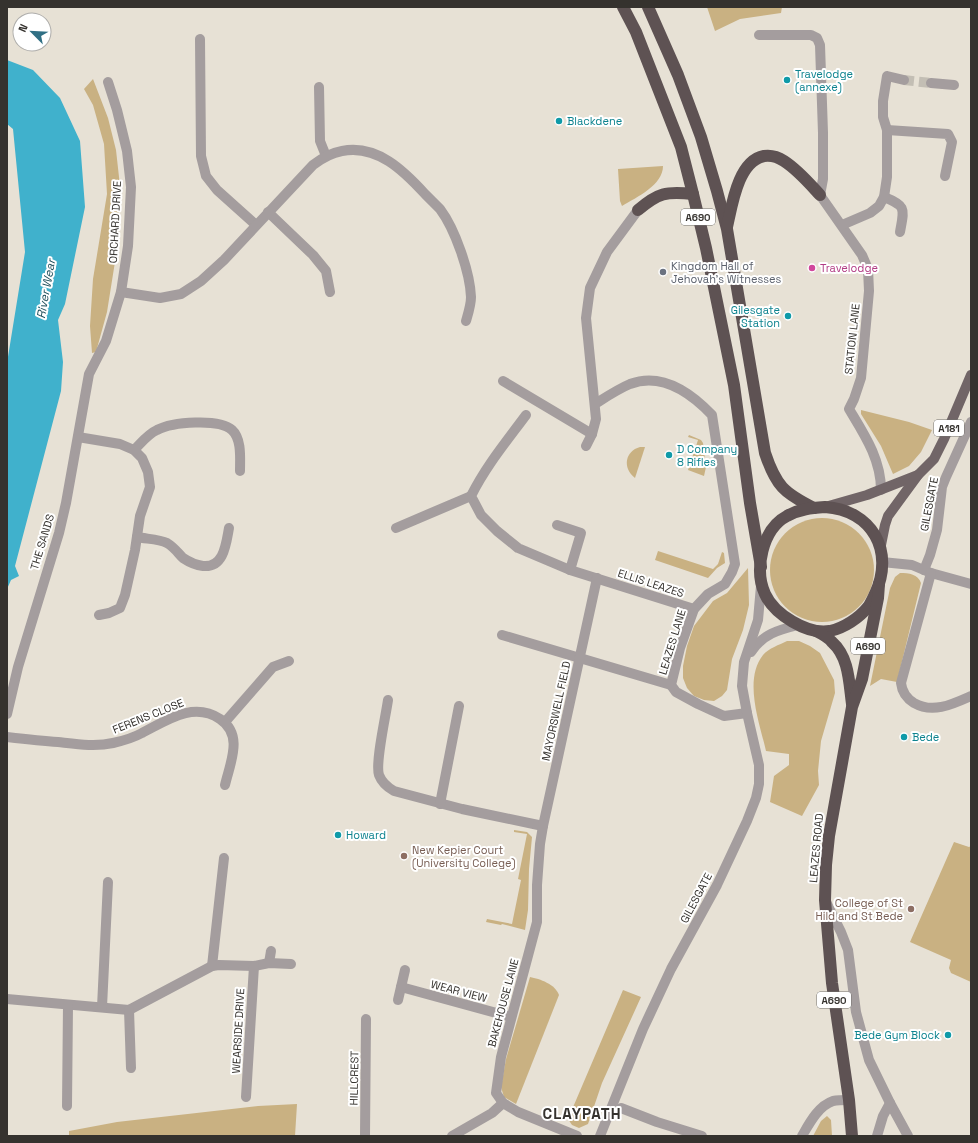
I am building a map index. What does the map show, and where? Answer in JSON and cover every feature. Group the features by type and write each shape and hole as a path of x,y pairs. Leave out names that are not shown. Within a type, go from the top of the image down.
{"highway":[{"name":"A690","path":"623,7 636,32 681,147 693,194 706,248 734,385 750,503 761,567"},
{"name":"A690","path":"648,7 678,75 701,137 726,229 765,453 771,472 780,485 797,500 820,507 842,509 857,516 872,530 877,539 882,562 880,584 869,606 856,618 829,631 815,630 798,625 787,618 765,594 761,580 761,557 764,544 778,523 786,516 799,510 820,507"},
{"path":"726,229 739,183 747,167 758,158 775,156 784,160 820,195"},
{"path":"638,210 650,200 663,194 675,192 693,194"},
{"name":"LEAZES ROAD","path":"852,1136 832,984 826,900 826,866 829,836 852,707 862,679 880,584"},
{"name":"LEAZES ROAD","path":"815,630 832,641 843,655 849,677 852,707"}],"main road":[{"name":"GILESGATE","path":"880,550 888,516 918,475 934,459 971,375"},
{"name":"GILESGATE","path":"820,507 881,490 918,475"}],"street":[{"path":"759,35 802,34 811,35 817,38 821,52 823,179 820,195"},
{"path":"200,39 201,156 206,176 217,190 256,225"},
{"path":"842,225 870,213 879,206 884,197 887,177 887,130 883,117 883,101 887,76 904,80"},
{"name":"ORCHARD DRIVE","path":"89,374 106,341 121,292 128,246 131,187 126,151 117,110 108,82"},
{"path":"931,83 954,85"},
{"path":"319,87 320,141 326,156"},
{"path":"887,130 948,134 952,142 945,176"},
{"path":"121,292 160,298 181,294 202,281 224,260 313,165 326,156 343,150 362,150 382,156 400,169 440,210 457,241 466,271 471,298 466,321"},
{"name":"STATION LANE","path":"820,195 862,255 868,269 869,291 861,378 849,409 873,452 878,465 881,490"},
{"path":"884,197 901,206 904,212 900,232"},
{"path":"586,446 592,434 596,419 586,318 590,288 607,252 638,210"},
{"path":"268,212 313,255 326,271 330,292"},
{"name":"THE SANDS","path":"7,714 18,667 59,533 66,503 89,374"},
{"name":"LEAZES LANE","path":"595,404 631,384 650,380 668,384 683,390 699,402 712,415 735,564 732,572 724,584 708,594 694,609 680,648 671,685 676,692 724,716 746,713"},
{"path":"503,381 592,434"},
{"path":"396,528 471,496 480,477 490,462 526,416"},
{"path":"134,450 148,436 158,429 202,422 221,424 232,430 239,442 240,471"},
{"name":"GILESGATE","path":"971,422 942,487 936,530 901,682 902,689 910,700 927,708 951,705 971,696"},
{"path":"78,437 120,444 134,450 142,458 148,472 150,487 140,516 126,595 120,608 109,613 99,615"},
{"name":"ELLIS LEAZES","path":"471,496 481,515 497,531 518,548 570,570 694,609"},
{"path":"557,525 581,532 570,570"},
{"path":"137,537 167,543 177,550 183,558 196,565 208,567 218,562 222,557 226,546 229,528"},
{"path":"882,562 912,565 971,584"},
{"path":"599,579 580,657 671,685"},
{"name":"GILESGATE","path":"600,1136 646,1022 671,969 717,884 747,821 756,798 759,784 759,765 746,713 742,686 744,662 758,620 761,602 761,580"},
{"name":"GILESGATE","path":"744,662 757,642 775,631 798,625"},
{"name":"MAYORSWELL FIELD","path":"502,635 580,657 543,826"},
{"path":"225,785 235,745 232,732 225,722 273,667 289,661"},
{"path":"388,700 379,758 379,774 385,786 394,791 440,804 543,826"},
{"path":"440,804 459,706"},
{"name":"FERENS CLOSE","path":"7,737 99,746 114,743 139,734 186,712 202,711 214,715 225,722"},
{"name":"BAKEHOUSE LANE","path":"503,1103 496,1093 500,1063 537,922 537,885 543,826"},
{"path":"212,966 224,858"},
{"path":"102,1007 108,882"},
{"path":"826,900 842,932 848,950 856,1012 869,1060 908,1136"},
{"path":"269,963 271,951"},
{"path":"7,1000 129,1010 212,966 254,966 269,963 291,964"},
{"name":"WEARSIDE DRIVE","path":"246,1097 254,966"},
{"path":"398,1000 405,970"},
{"name":"WEAR VIEW","path":"401,987 511,1017"},
{"path":"67,1106 68,1005"},
{"path":"129,1010 131,1068"},
{"name":"HILLCREST","path":"365,1136 366,1019"},
{"path":"802,1136 821,1108 832,1101 848,1100"},
{"path":"452,1136 492,1113 503,1103 518,1112 578,1136"},
{"path":"877,1136 883,1116 890,1103"},
{"path":"621,1108 657,1122 702,1136"}],"shaded area":[{"path":"707,7 782,7 781,13 740,19 715,31"},
{"path":"93,79 108,118 116,150 120,186 118,243 107,312 96,352 92,353 90,326 93,279 107,194 104,144 93,105 84,89"},
{"path":"663,166 662,173 654,185 622,206 620,201 618,169"},
{"path":"861,410 909,422 932,430 921,452 909,466 893,474 881,446 861,414"},
{"path":"689,435 701,440 703,443 706,467 704,476 688,470 698,440 688,437"},
{"path":"640,447 645,447 635,478 628,470 627,460 631,452"},
{"path":"822,518 842,522 851,526 859,533 866,541 870,550 874,570 870,590 866,599 859,607 851,614 842,618 822,622 802,618 793,614 785,607 778,599 774,590 770,570 774,550 778,541 785,533 793,526 802,522"},
{"path":"658,551 713,569 718,564 722,552 724,553 725,563 717,568 708,578 655,560"},
{"path":"748,568 749,605 743,630 732,659 727,690 722,696 714,701 704,700 694,696 687,688 683,678 683,666 687,646 694,626 713,601 727,593"},
{"path":"900,573 915,576 921,583 897,682 881,679 870,686 890,588 895,577"},
{"path":"787,641 799,641 820,653 834,680 835,693 821,741 818,771 819,785 802,816 770,802 774,776 789,765 789,754 766,751 755,702 754,677 757,665 765,653"},
{"path":"514,830 527,832 532,837 529,869 528,910 525,930 502,924 486,922 487,919 512,924 521,880 518,879 527,834 514,832"},
{"path":"954,842 969,847 971,846 971,982 951,973 949,968 951,960 910,942"},
{"path":"530,977 551,985 559,995 516,1104 504,1097 501,1087 506,1059"},
{"path":"623,990 641,997 602,1083 588,1124 579,1128 572,1125 568,1119"},
{"path":"297,1104 295,1136 69,1136 69,1131 117,1122 258,1106"},
{"path":"827,1116 831,1120 832,1136 813,1136 821,1121"}],"water":[{"name":"River Wear","path":"7,60 33,70 60,98 80,141 85,207 65,304 58,320 63,362 61,391 15,566 19,576 11,580 7,589 7,363 25,252 13,129 7,124"}],"tunnel":[{"path":"904,80 931,83"}],"place":[{"name":"Travelodge (annexe)","path":"787,80"},
{"name":"Blackdene","path":"559,121"},
{"name":"Travelodge","path":"812,268"},
{"name":"Kingdom Hall of Jehovah's Witnesses","path":"663,272"},
{"name":"Gilesgate Station","path":"788,316"},
{"name":"D Company 8 Rifles","path":"669,455"},
{"name":"Bede","path":"904,737"},
{"name":"Howard","path":"338,835"},
{"name":"New Kepier Court (University College)","path":"404,856"},
{"name":"College of St Hild and St Bede","path":"911,909"},
{"name":"Bede Gym Block","path":"948,1035"}],"district":[{"name":"CLAYPATH","path":"582,1114"}]}
